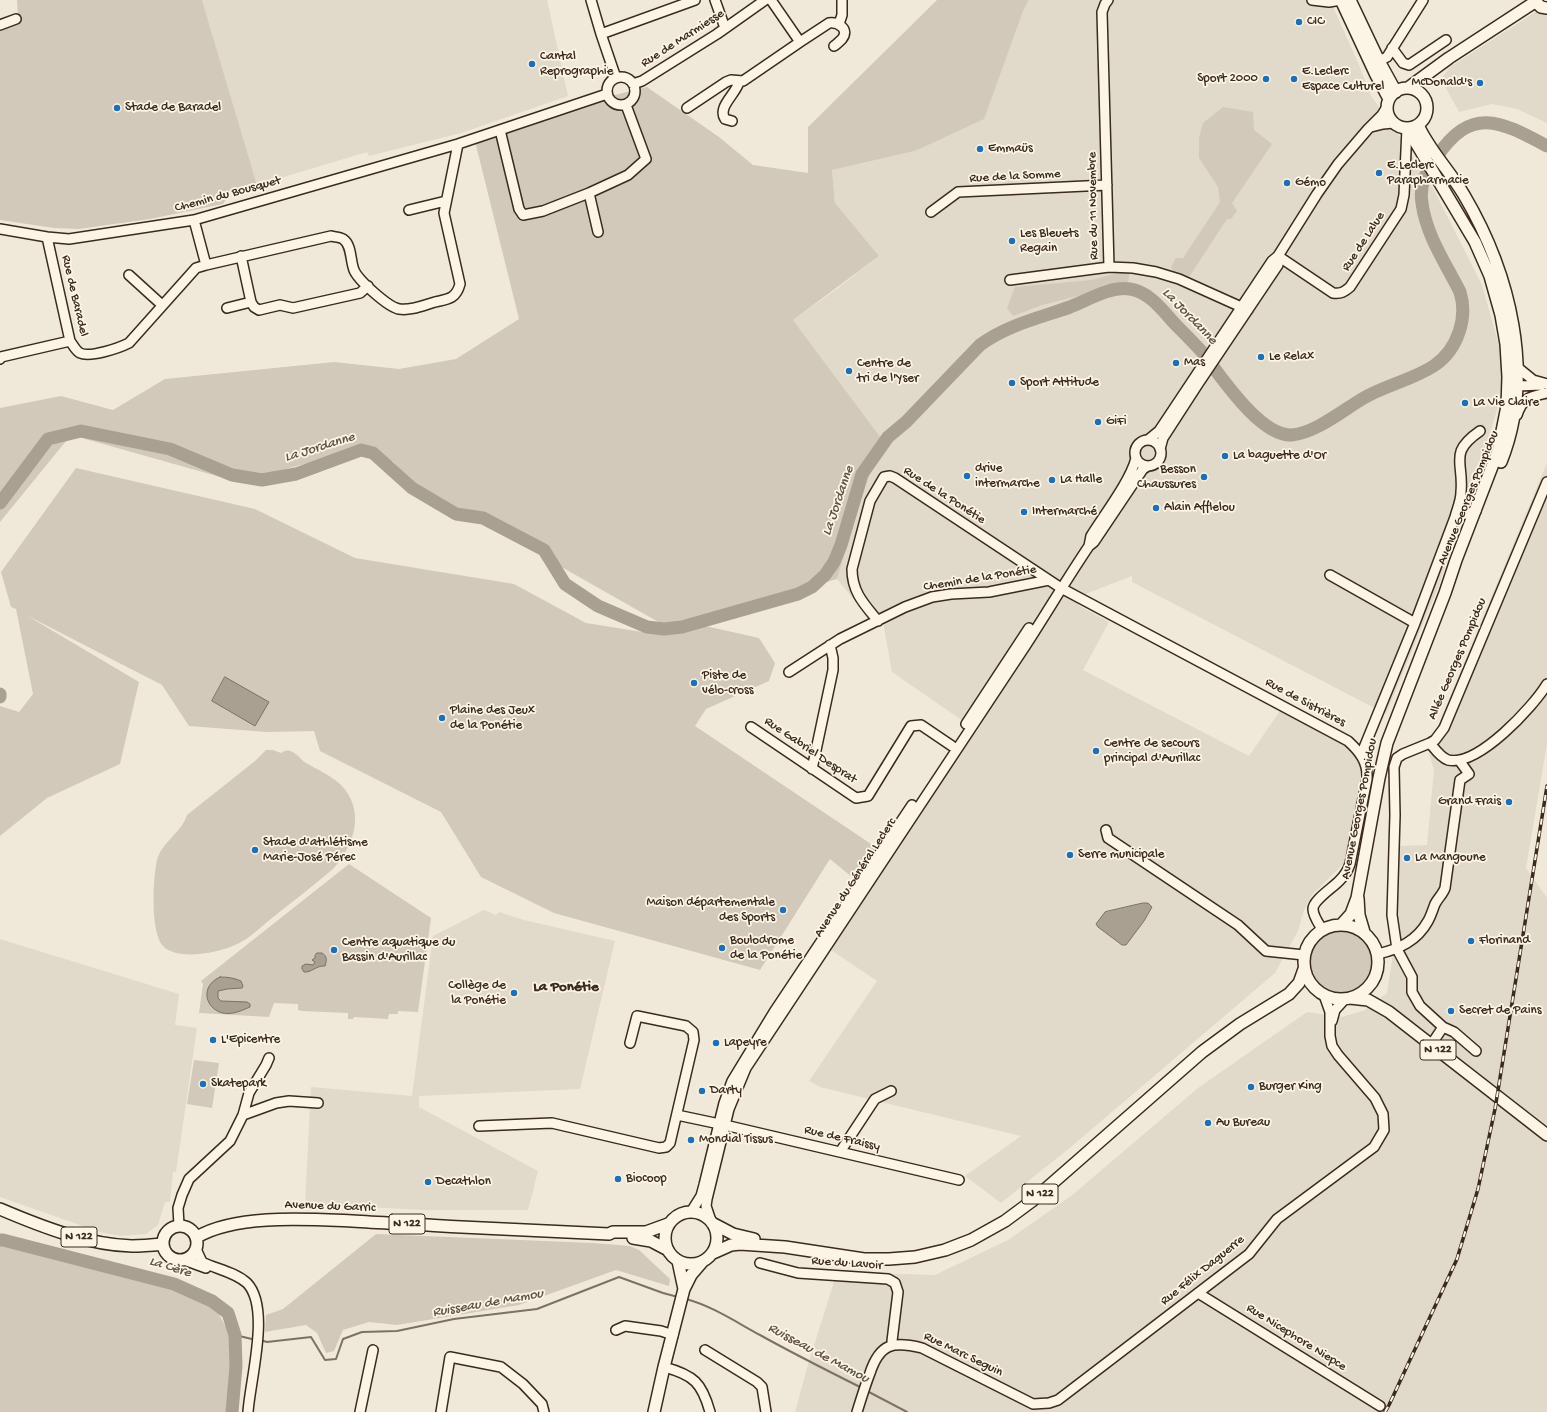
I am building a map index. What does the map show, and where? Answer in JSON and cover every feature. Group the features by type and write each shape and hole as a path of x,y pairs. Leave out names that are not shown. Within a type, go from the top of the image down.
{"main road":[{"path":"1341,0 1376,75 1391,99"},
{"path":"1350,0 1379,61 1391,99 1388,117 1393,123 1402,128 1412,126 1424,119 1426,114 1426,106 1423,97 1416,91 1408,88"},
{"path":"1391,99 1534,1 1541,7 1547,8"},
{"path":"1423,97 1431,73"},
{"name":"Avenue Georges Pompidou","path":"1358,898 1379,778 1387,743 1498,451 1507,406 1506,357 1501,316 1490,276 1475,242 1423,155 1412,126"},
{"name":"Avenue Georges Pompidou","path":"1412,126 1451,174 1481,226 1510,309 1514,332 1517,367 1513,422 1507,447 1445,593"},
{"path":"1501,316 1505,319 1515,390 1507,406"},
{"path":"1342,924 1350,914 1358,898"},
{"path":"1358,898 1359,915 1364,932"},
{"path":"1342,924 1354,926 1364,932 1372,942 1378,954 1378,968 1373,982 1363,992 1347,998 1336,999 1321,993 1309,981 1304,969 1304,955 1311,940 1322,929 1332,925 1342,924"},
{"name":"N 122","path":"1289,994 1299,983 1304,969"},
{"path":"1373,982 1376,996 1389,1012"},
{"name":"N 122","path":"713,1252 731,1245 740,1244 785,1246 864,1259 889,1259 914,1257 945,1250 985,1233 1013,1216 1032,1201 1202,1052 1240,1024 1289,994 1300,991 1321,993"},
{"name":"N 122","path":"1347,998 1368,1000 1389,1012 1547,1135"},
{"name":"N 122","path":"0,1209 36,1224 104,1242 132,1246 163,1244"},
{"path":"654,1412 684,1289 691,1276 703,1261 713,1252 716,1246 716,1230 712,1222 704,1215 690,1212 676,1216 668,1224 665,1234 665,1242 668,1250 678,1261 684,1289"},
{"name":"Avenue du Garric","path":"197,1237 206,1232 222,1227 280,1219 609,1234 613,1236 651,1241 668,1250"},
{"name":"N 122","path":"712,1222 740,1236 779,1243 785,1246"},
{"name":"Avenue du Garric","path":"609,1234 613,1232 646,1232 668,1224"},
{"path":"179,1225 190,1228 197,1237 198,1242 196,1249 192,1256 184,1260 172,1258 168,1254 163,1244 165,1234 169,1229 179,1225"},
{"path":"678,1261 690,1264 703,1261"}],"street":[{"path":"591,0 616,78"},
{"path":"601,34 695,0"},
{"path":"715,0 725,28"},
{"name":"Rue de Marmiesse","path":"633,84 642,81 725,28 765,0"},
{"path":"771,0 800,42"},
{"path":"839,24 842,15 842,0"},
{"name":"Rue du 11 Novembre","path":"1108,0 1102,12 1109,267 1134,268 1156,272 1179,279 1245,308"},
{"path":"1312,0 1329,2 1341,0"},
{"path":"1379,61 1387,57 1423,0"},
{"path":"0,25 16,19"},
{"path":"686,108 726,82 731,80 739,82 743,81 829,23 834,22 839,24 844,30 845,34 834,46"},
{"path":"1392,48 1403,63 1410,65 1446,40"},
{"path":"616,78 626,78 633,84 635,94 626,105 616,105 607,94 609,83 616,78"},
{"path":"732,121 725,120 722,112 739,82"},
{"path":"458,144 607,94"},
{"name":"Avenue du Général Leclerc","path":"1089,546 1091,536 1134,468 1137,446 1148,440 1159,431 1245,308 1272,261 1278,256 1331,174 1368,128 1382,115 1391,99"},
{"path":"500,130 519,209 523,215 543,211 589,193 628,175 646,159 626,105"},
{"path":"1368,128 1393,123"},
{"name":"Rue de Lalue","path":"1278,256 1333,293 1340,294 1344,292 1354,280 1401,209 1404,195 1406,156 1412,126"},
{"name":"Rue de Baradel","path":"47,237 70,342 79,353 88,355 121,347 129,343 196,268 241,256 331,236 342,238 348,245 354,270 358,278 390,306 399,309 408,309 449,299 458,292 460,284 444,213 458,144"},
{"name":"Chemin du Bousquet","path":"0,229 69,239 194,220 458,144"},
{"name":"Rue de la Somme","path":"931,212 958,192 1107,186"},
{"path":"589,193 598,232"},
{"path":"408,210 446,201"},
{"path":"194,220 206,265"},
{"path":"241,256 252,302 254,307 259,310 280,305 293,308 360,294 368,286"},
{"path":"1010,280 1109,267"},
{"path":"130,275 162,305"},
{"path":"226,308 252,302"},
{"path":"0,356 70,342"},
{"path":"1517,367 1533,380 1547,384"},
{"name":"Avenue du Général Leclerc","path":"690,1212 699,1199 722,1124 746,1068 1030,640 1061,588 1089,546 1094,542 1143,469 1157,462 1161,455 1160,449 1163,438 1198,377"},
{"path":"1515,390 1547,384"},
{"path":"1515,390 1534,396"},
{"path":"1507,447 1513,435 1520,405 1525,400 1534,396 1547,393"},
{"name":"Avenue Georges Pompidou","path":"1361,755 1415,623 1455,517 1461,493 1459,462 1462,448 1471,437 1480,431"},
{"path":"1148,440 1156,442 1160,449"},
{"path":"1136,458 1141,464 1148,466"},
{"name":"Rue de la Ponétie","path":"878,621 856,593 852,580 852,569 870,501 884,477 890,476 895,478 1061,588"},
{"name":"Allée Georges Pompidou","path":"1396,949 1392,915 1395,815 1394,768 1397,758 1435,740 1444,728 1547,482"},
{"name":"Avenue Georges Pompidou","path":"1455,517 1476,511"},
{"path":"1330,575 1415,623"},
{"name":"Chemin de la Ponétie","path":"789,672 840,639 905,607 932,597 950,594 989,592 1049,580"},
{"name":"Avenue du Général Leclerc","path":"712,1222 706,1206 722,1124 724,1103 732,1081 751,1048 1049,598 1061,588"},
{"name":"Rue de Sistrières","path":"1061,588 1348,740 1361,755 1367,771 1350,864 1347,872 1340,880 1315,903 1313,910 1322,929"},
{"path":"812,769 833,670 833,658 830,645"},
{"path":"1430,743 1438,754 1447,760 1459,760 1477,752 1505,733 1541,695 1547,684"},
{"name":"Rue Gabriel Desprat","path":"751,727 856,798 868,796 911,726 921,725 952,746"},
{"path":"1378,954 1396,949 1413,940 1428,922 1436,902 1443,894 1460,780 1469,774 1459,760"},
{"path":"1106,830 1108,838 1238,925 1266,951 1304,955"},
{"path":"1396,949 1412,977 1412,992 1420,1006 1443,1027 1454,1032 1476,1051"},
{"name":"Rue Félix Daguerre","path":"1049,1404 1058,1400 1249,1254 1277,1219 1374,1147 1384,1130 1383,1114 1375,1098 1334,1050 1330,1032 1330,1012 1321,993"},
{"name":"Rue Félix Daguerre","path":"1330,1032 1335,1010 1347,998"},
{"path":"479,1126 552,1122 659,1148 666,1147 670,1143 694,1040 692,1032 686,1026 637,1016 630,1043"},
{"path":"1431,1045 1443,1027"},
{"path":"179,1225 178,1208 182,1194 189,1179 230,1141 243,1115 249,1093 269,1058"},
{"path":"840,1152 875,1099 891,1091"},
{"path":"243,1115 276,1103 289,1101 318,1103"},
{"name":"Rue de Fraissy","path":"677,1115 722,1124 959,1180"},
{"path":"196,1249 202,1262 240,1278 250,1288 255,1298 258,1310 257,1348 249,1396 248,1412"},
{"path":"184,1260 207,1269 223,1271"},
{"name":"Rue du Lavoir","path":"760,1263 798,1273 888,1279 895,1283 898,1292 892,1341 893,1345"},
{"name":"Rue Nicephore Niepce","path":"1198,1293 1380,1406"},
{"path":"616,1330 625,1326 661,1331 673,1335"},
{"name":"Rue Marc Seguin","path":"893,1345 906,1344 922,1348 1033,1404 1049,1404"},
{"path":"857,1412 874,1361 880,1352 893,1345"},
{"path":"360,1412 373,1350"},
{"path":"705,1350 757,1382 762,1387 766,1412"},
{"path":"441,1412 450,1357 501,1367 524,1384 542,1404 544,1412"},
{"path":"664,1367 681,1372 690,1377 699,1385 710,1412"}],"shaded area":[{"name":"Stade de Baradel","path":"17,0 202,0 257,185 230,193 223,204 150,219 79,229 54,228 0,220 0,31 20,22 18,17"},
{"path":"202,0 547,0 568,96 461,133 369,156 367,152 257,185"},
{"path":"937,0 1029,0 1023,11 984,119 915,151 832,170 835,203 879,256 793,320 881,438 837,579 669,628 558,565 542,546 486,516 456,512 425,493 393,462 363,448 238,482 71,435 0,522 0,408 61,396 113,410 165,379 334,362 399,369 456,359 519,319 475,141 603,98 647,87 719,137 753,165 808,173 808,127"},
{"path":"1029,0 1330,0 1371,96 1388,119 1434,190 1482,285 1504,363 1497,410 1476,478 1439,585 1386,714 1132,582 1132,576 1083,595 1078,605 1109,622 1083,670 1249,756 1280,711 1366,757 1360,779 1346,861 1312,895 1304,910 1298,931 1275,973 1072,1146 1001,1203 965,1176 1021,1136 820,1087 809,1081 877,981 831,950 976,730 892,672 883,622 869,618 837,579 881,438 793,320 879,256 835,203 832,170 915,151 1023,11"},
{"path":"1537,11 1547,15 1547,123 1517,109 1492,104 1459,112 1441,79 1450,67"},
{"path":"1223,107 1253,112 1254,130 1272,144 1232,203 1237,211 1231,219 1227,219 1189,277 1174,272 1171,267 1176,258 1183,258 1220,202 1218,187 1199,158 1199,138 1203,123"},
{"path":"1130,270 1128,283 1042,305 1013,316 1007,308 1015,287 1091,280"},
{"path":"1547,463 1547,744 1526,868 1547,898 1547,1412 795,1412 837,1272 935,1275 1008,1240 1071,1196 1198,1088 1307,1012 1342,1017 1365,1010 1387,993 1392,961 1397,846 1427,845 1434,770 1428,750"},
{"name":"Plaine des Jeux de la Ponétie","path":"76,468 255,509 355,558 514,584 586,623 661,635 701,625 759,638 775,663 769,681 706,709 695,726 880,850 858,882 830,859 760,970 554,913 481,877 441,812 320,751 314,731 267,732 189,726 162,685 26,615 139,682 120,764 47,798 0,836 0,706 19,712 33,694 16,609 11,607 1,572"},
{"path":"225,677 269,702 255,726 212,701"},
{"name":"Stade d'athlétisme Marie-José Pérec","path":"266,750 273,750 281,753 288,750 292,751 306,763 328,775 340,784 348,794 353,805 355,816 352,839 347,850 333,869 240,943 219,951 208,953 187,954 169,951 163,946 159,939 154,917 154,879 157,860 167,842 181,827 187,815 255,761"},
{"name":"Centre aquatique du Bassin d'Aurillac","path":"349,864 431,918 418,1012 398,1011 398,1014 389,1014 388,1019 354,1017 353,1019 348,1019 348,1013 302,1011 298,1010 298,1004 274,1003 269,1017 199,1013 203,984 201,981"},
{"path":"1148,903 1152,907 1144,921 1126,945 1122,945 1096,924 1105,912"},
{"path":"484,910 496,915 499,912 524,920 615,941 580,1089 419,1096 419,1107 538,1171 528,1210 424,1210 305,1204 311,1087 412,1096 433,936"},
{"path":"1342,930 1354,932 1365,939 1372,950 1374,962 1372,974 1365,985 1354,992 1342,994 1330,992 1319,985 1312,974 1310,962 1312,950 1319,939 1330,932"},
{"path":"0,939 179,994 175,1025 197,1028 176,1172 173,1172 170,1202 165,1202 158,1225 146,1234 120,1236 100,1232 0,1197"},
{"path":"317,953 322,953 325,955 325,966 304,972 302,966 306,964 313,965 315,962 312,960 315,958"},
{"path":"220,977 241,981 243,986 242,988 218,991 218,998 221,1001 247,1002 250,1004 250,1007 235,1013 225,1013 217,1011 212,1007 208,1001 208,988 212,982"},
{"name":"Skatepark","path":"194,1060 219,1063 212,1108 187,1104"},
{"path":"376,1234 593,1243 630,1246 639,1250 670,1279 669,1286 616,1270 519,1305 397,1325 369,1322 343,1330 334,1351 326,1353 317,1333 306,1325 265,1332 266,1315 283,1309"},
{"path":"4,1241 165,1285 212,1302 232,1338 229,1412 0,1412 0,1242"}],"waterway":[{"name":"La Jordanne","path":"0,503 48,439 81,431 170,449 232,475 262,480 296,474 361,450 373,453 412,488 456,514 483,518 544,550 565,584 598,606 647,627 664,629 682,627 798,594 812,587 825,575 834,562 841,545 862,474 888,437 906,422 980,345 990,338 1012,327 1070,307 1092,297 1115,290 1130,289 1150,298 1202,352 1230,389 1254,416 1267,426 1280,433 1292,435 1310,430 1328,421 1371,394 1408,379 1435,365 1450,350 1455,341 1462,322 1463,312 1460,292 1437,249 1424,215 1421,196 1422,185 1429,168 1449,141 1462,130 1474,124 1487,123 1500,125 1515,130 1547,146"},
{"name":"La Cère","path":"0,1240 174,1284 212,1301 228,1313 235,1335 236,1366 232,1412"},
{"name":"Ruisseau de Mamou","path":"260,1340 267,1342 311,1337 325,1360 336,1359 343,1339 362,1332 397,1331 454,1319 537,1309 619,1277 678,1297"},
{"name":"Ruisseau de Mamou","path":"686,1299 715,1310 862,1388"},
{"name":"Ruisseau de Mamou","path":"235,1335 256,1340"},
{"name":"Ruisseau de Mamou","path":"867,1391 907,1412"}],"tunnel":[{"path":"1380,1406 1389,1412"}],"railway":[{"path":"1385,1412 1457,1259 1478,1189 1495,1109 1547,786"}],"place":[{"name":"CIC","path":"1299,22"},
{"name":"Cantal Reprographie","path":"532,64"},
{"name":"Sport 2000","path":"1266,79"},
{"name":"E.Leclerc Espace Culturel","path":"1294,79"},
{"name":"McDonald's","path":"1480,83"},
{"name":"Stade de Baradel","path":"117,108"},
{"name":"Emmaüs","path":"980,149"},
{"name":"E.Leclerc Parapharmacie","path":"1379,173"},
{"name":"Gémo","path":"1287,183"},
{"name":"Les Bleuets Regain","path":"1012,241"},
{"name":"Le Relax","path":"1261,357"},
{"name":"Mas","path":"1176,363"},
{"name":"Centre de tri de l'Yser","path":"849,371"},
{"name":"Sport Attitude","path":"1012,383"},
{"name":"La Vie Claire","path":"1465,403"},
{"name":"GiFi","path":"1098,422"},
{"name":"La baguette d'Or","path":"1225,456"},
{"name":"drive intermarche","path":"967,476"},
{"name":"Besson Chaussures","path":"1204,477"},
{"name":"La Halle","path":"1052,480"},
{"name":"Alain Afflelou","path":"1156,508"},
{"name":"Intermarché","path":"1024,512"},
{"name":"Piste de vélo-cross","path":"694,683"},
{"name":"Plaine des Jeux de la Ponétie","path":"442,718"},
{"name":"Centre de secours principal d'Aurillac","path":"1096,751"},
{"name":"Grand Frais","path":"1509,802"},
{"name":"Stade d'athlétisme Marie-José Pérec","path":"255,850"},
{"name":"Serre municipale","path":"1070,855"},
{"name":"La Mangoune","path":"1407,858"},
{"name":"Maison départementale des Sports","path":"783,910"},
{"name":"Florinand","path":"1471,941"},
{"name":"Boulodrome de la Ponétie","path":"722,948"},
{"name":"Centre aquatique du Bassin d'Aurillac","path":"334,950"},
{"name":"Collège de la Ponétie","path":"514,993"},
{"name":"Secret de Pains","path":"1451,1011"},
{"name":"L'Epicentre","path":"213,1040"},
{"name":"Lapeyre","path":"716,1043"},
{"name":"Skatepark","path":"203,1084"},
{"name":"Burger King","path":"1251,1087"},
{"name":"Darty","path":"702,1091"},
{"name":"Au Bureau","path":"1208,1123"},
{"name":"Mondial Tissus","path":"691,1140"},
{"name":"Biocoop","path":"618,1179"},
{"name":"Decathlon","path":"428,1182"}],"district":[{"name":"La Ponétie","path":"566,988"}]}
